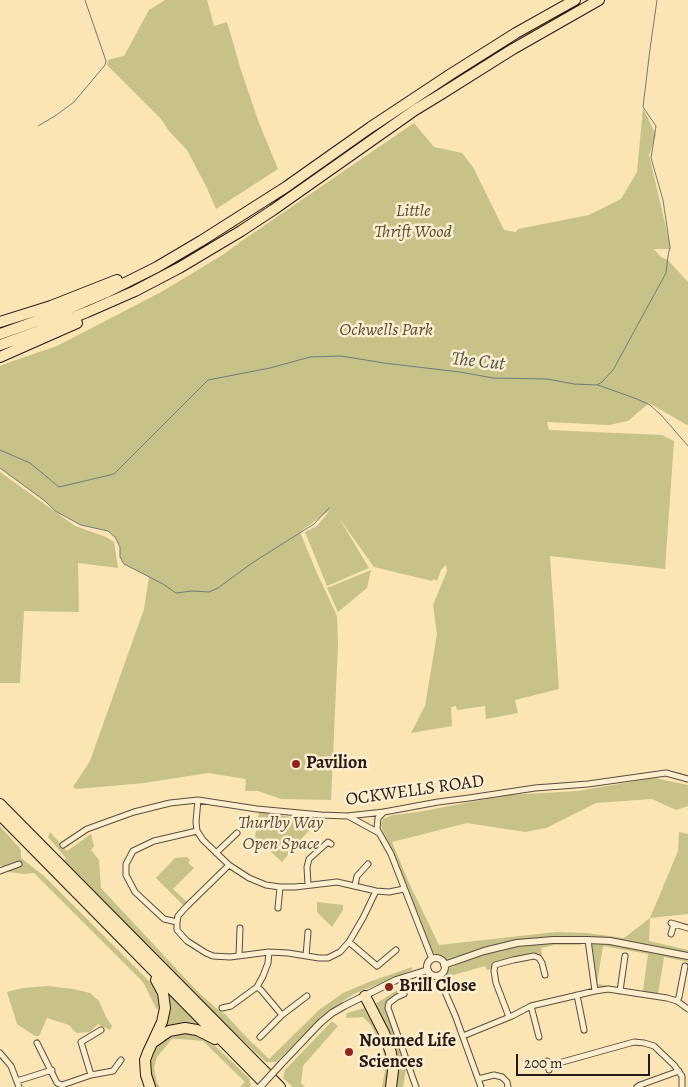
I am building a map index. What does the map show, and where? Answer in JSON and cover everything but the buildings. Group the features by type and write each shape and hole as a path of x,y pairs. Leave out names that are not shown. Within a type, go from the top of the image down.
{"highway":[{"path":"0,334 51,316 105,293 157,267 249,212 386,116 451,74 516,33 575,0"},
{"path":"0,345 55,325 135,291 179,268 241,231 438,96 520,44 599,0"},
{"path":"0,322 60,303 173,257"},
{"path":"0,356 107,309 135,291"},
{"path":"0,804 280,1087"},
{"path":"0,815 268,1087"},
{"path":"141,959 161,988 165,1003 162,1022 146,1055 146,1075 150,1087"},
{"path":"365,996 389,1046 393,1071 391,1087"},
{"path":"151,1045 169,1031 185,1028 203,1032 230,1049"}],"street":[{"name":"OCKWELLS ROAD","path":"63,845 88,829 134,812 170,803 198,800 257,809 347,816 535,788 588,784 666,773 688,779"},
{"path":"198,800 197,831 216,854 249,878 266,885 280,887 337,882 376,891 389,892 404,888"},
{"path":"384,812 378,818 377,828 390,854 432,959"},
{"path":"347,816 379,833"},
{"path":"177,922 164,919 135,892 126,875 126,864 133,851 140,847 154,841 197,831"},
{"path":"216,854 237,833"},
{"path":"308,885 307,866 309,859 328,842 331,844"},
{"path":"0,871 19,864"},
{"path":"355,886 357,876 368,864"},
{"path":"229,865 186,907 178,916 177,922 177,930 187,941 206,953 222,957 269,952 328,958 340,952 349,942 376,891"},
{"path":"278,908 280,887"},
{"path":"671,934 673,923 688,928"},
{"path":"240,928 240,956"},
{"path":"306,956 308,932"},
{"path":"444,965 484,951 517,943 553,940 610,942 688,956"},
{"path":"588,940 595,991"},
{"path":"349,942 377,966 396,950"},
{"path":"222,1008 230,1006 257,987 268,963 269,952"},
{"path":"508,1018 496,983 495,965 534,956 539,958 542,963 545,975"},
{"path":"620,991 625,956"},
{"path":"435,958 441,960 444,965 443,972 438,976 431,974 428,970 428,963 435,958"},
{"path":"677,1000 685,966"},
{"path":"260,1087 308,1035 332,1013 396,980 428,970"},
{"path":"438,976 463,1036 481,1087"},
{"path":"257,987 282,1015"},
{"path":"463,1036 508,1018 531,1006 608,989 677,1000 688,1009"},
{"path":"404,994 389,1003 388,1008 416,1087"},
{"path":"577,995 584,1030"},
{"path":"260,1037 282,1015 307,996"},
{"path":"531,1006 535,1031 539,1037"},
{"path":"92,1075 81,1042 101,1030"},
{"path":"548,1066 634,1042 644,1043 654,1046 674,1065 682,1076 682,1087"},
{"path":"37,1043 57,1083 62,1085 92,1075 113,1071 120,1060"},
{"path":"0,1052 11,1066 19,1087"},
{"path":"17,1081 52,1070"},
{"path":"638,1087 678,1071"},
{"path":"478,1079 494,1075 502,1077 507,1082 508,1087"}],"green space":[{"path":"165,0 207,0 214,26 227,22 259,123 278,169 216,209 187,150 169,131 161,119 107,65 108,60 124,56 149,10"},
{"name":"Ockwells Park","path":"643,108 656,135 649,155 671,249 654,249 661,257 668,260 688,282 688,424 649,403 628,421 609,425 547,422 549,430 662,435 674,441 665,569 550,556 559,689 515,700 518,713 486,719 485,706 457,710 456,706 451,707 452,726 411,733 425,706 437,634 433,605 447,571 446,565 441,570 437,581 374,567 339,518 369,568 327,586 305,532 317,526 330,510 300,532 337,616 338,645 331,800 281,799 258,791 245,791 246,779 208,773 144,783 76,789 73,787 90,761 144,609 149,577 124,564 120,557 120,546 115,537 108,531 81,525 55,511 45,501 0,468 0,366 57,346 163,291 224,254 414,123 434,147 462,153 473,167 504,230 516,232 518,229 589,215 621,199 637,172"},
{"path":"0,472 75,526 106,537 114,542 118,568 78,563 79,612 24,611 20,683 0,683"},
{"path":"371,570 367,588 338,612 327,588"},
{"path":"654,778 688,785 688,806 676,810 652,799 596,803 546,828 525,832 467,823 392,842 409,883 439,945 556,932 587,933 624,938 650,918 649,941 688,950 688,953 613,939 584,936 517,940 482,948 447,960 432,952 381,826 383,819 393,815 508,795 578,791"},
{"name":"Thurlby Way Open Space","path":"259,812 317,821 282,862 255,837"},
{"path":"0,826 21,850 21,858 44,876 155,987 160,1005 157,1010 143,982 34,873 9,872 0,865"},
{"path":"50,832 67,851 91,834 94,846 91,850 99,860 101,888 197,991 225,1014 269,1059 319,1010 343,993 412,967 412,970 354,994 327,1012 276,1062 266,1062 199,999 64,861 66,858 48,837"},
{"path":"679,832 688,834 688,914 650,918 678,851"},
{"path":"187,857 190,860 188,863 194,868 173,889 187,902 183,905 156,878 175,858"},
{"path":"317,902 343,905 343,910 332,927 317,912"},
{"path":"553,942 579,942 581,945 555,945 541,948 542,955 536,954 493,964 491,969 487,970 485,966 450,976 443,980 443,975 447,969 486,953 518,946"},
{"path":"593,942 688,959 688,962 664,957 658,994 643,991 648,954 603,946 597,984 617,987 600,988 597,986 591,945"},
{"path":"407,984 410,992 404,991 391,998 385,1004 406,1069 403,1087 396,1087 398,1060 375,1004"},
{"path":"48,986 90,993 99,1001 112,1026 110,1030 98,1024 90,1032 78,1033 69,1025 47,1018 39,1036 35,1036 17,1024 7,992 23,988"},
{"path":"163,988 198,1023 195,1026 164,1032"},
{"path":"365,1008 385,1044 389,1065 387,1087 382,1087 386,1066 382,1045 370,1024 363,1017 346,1018 347,1013"},
{"path":"332,1021 338,1026 303,1066 301,1083 305,1087 293,1087 283,1078 285,1070"},
{"path":"183,1032 195,1034 210,1041 249,1078 251,1087 240,1087 245,1082 203,1041 172,1039 157,1057 154,1068 157,1083 160,1087 154,1087 149,1070 151,1056 158,1044 169,1035"}],"waterway":[{"path":"38,126 74,102 105,65 106,61 85,0"},
{"name":"The Cut","path":"0,450 30,463 59,487 114,474 208,380 270,368 310,357 341,356 493,378 547,379 574,384 597,385 602,382 613,370 666,273 670,247 663,200 651,158 656,126 643,107 657,0"},
{"path":"598,385 650,405 688,446"},
{"path":"0,468 45,501 55,511 81,525 108,531 115,537 120,547 120,557 124,564 163,584 176,593 192,591 209,592 218,588 252,563 314,524 329,508"}],"place":[{"name":"Pavilion","path":"296,764"},
{"name":"Brill Close","path":"389,987"},
{"name":"Noumed Life Sciences","path":"349,1052"}],"park label":[{"name":"Little Thrift Wood","path":"413,222"}]}
